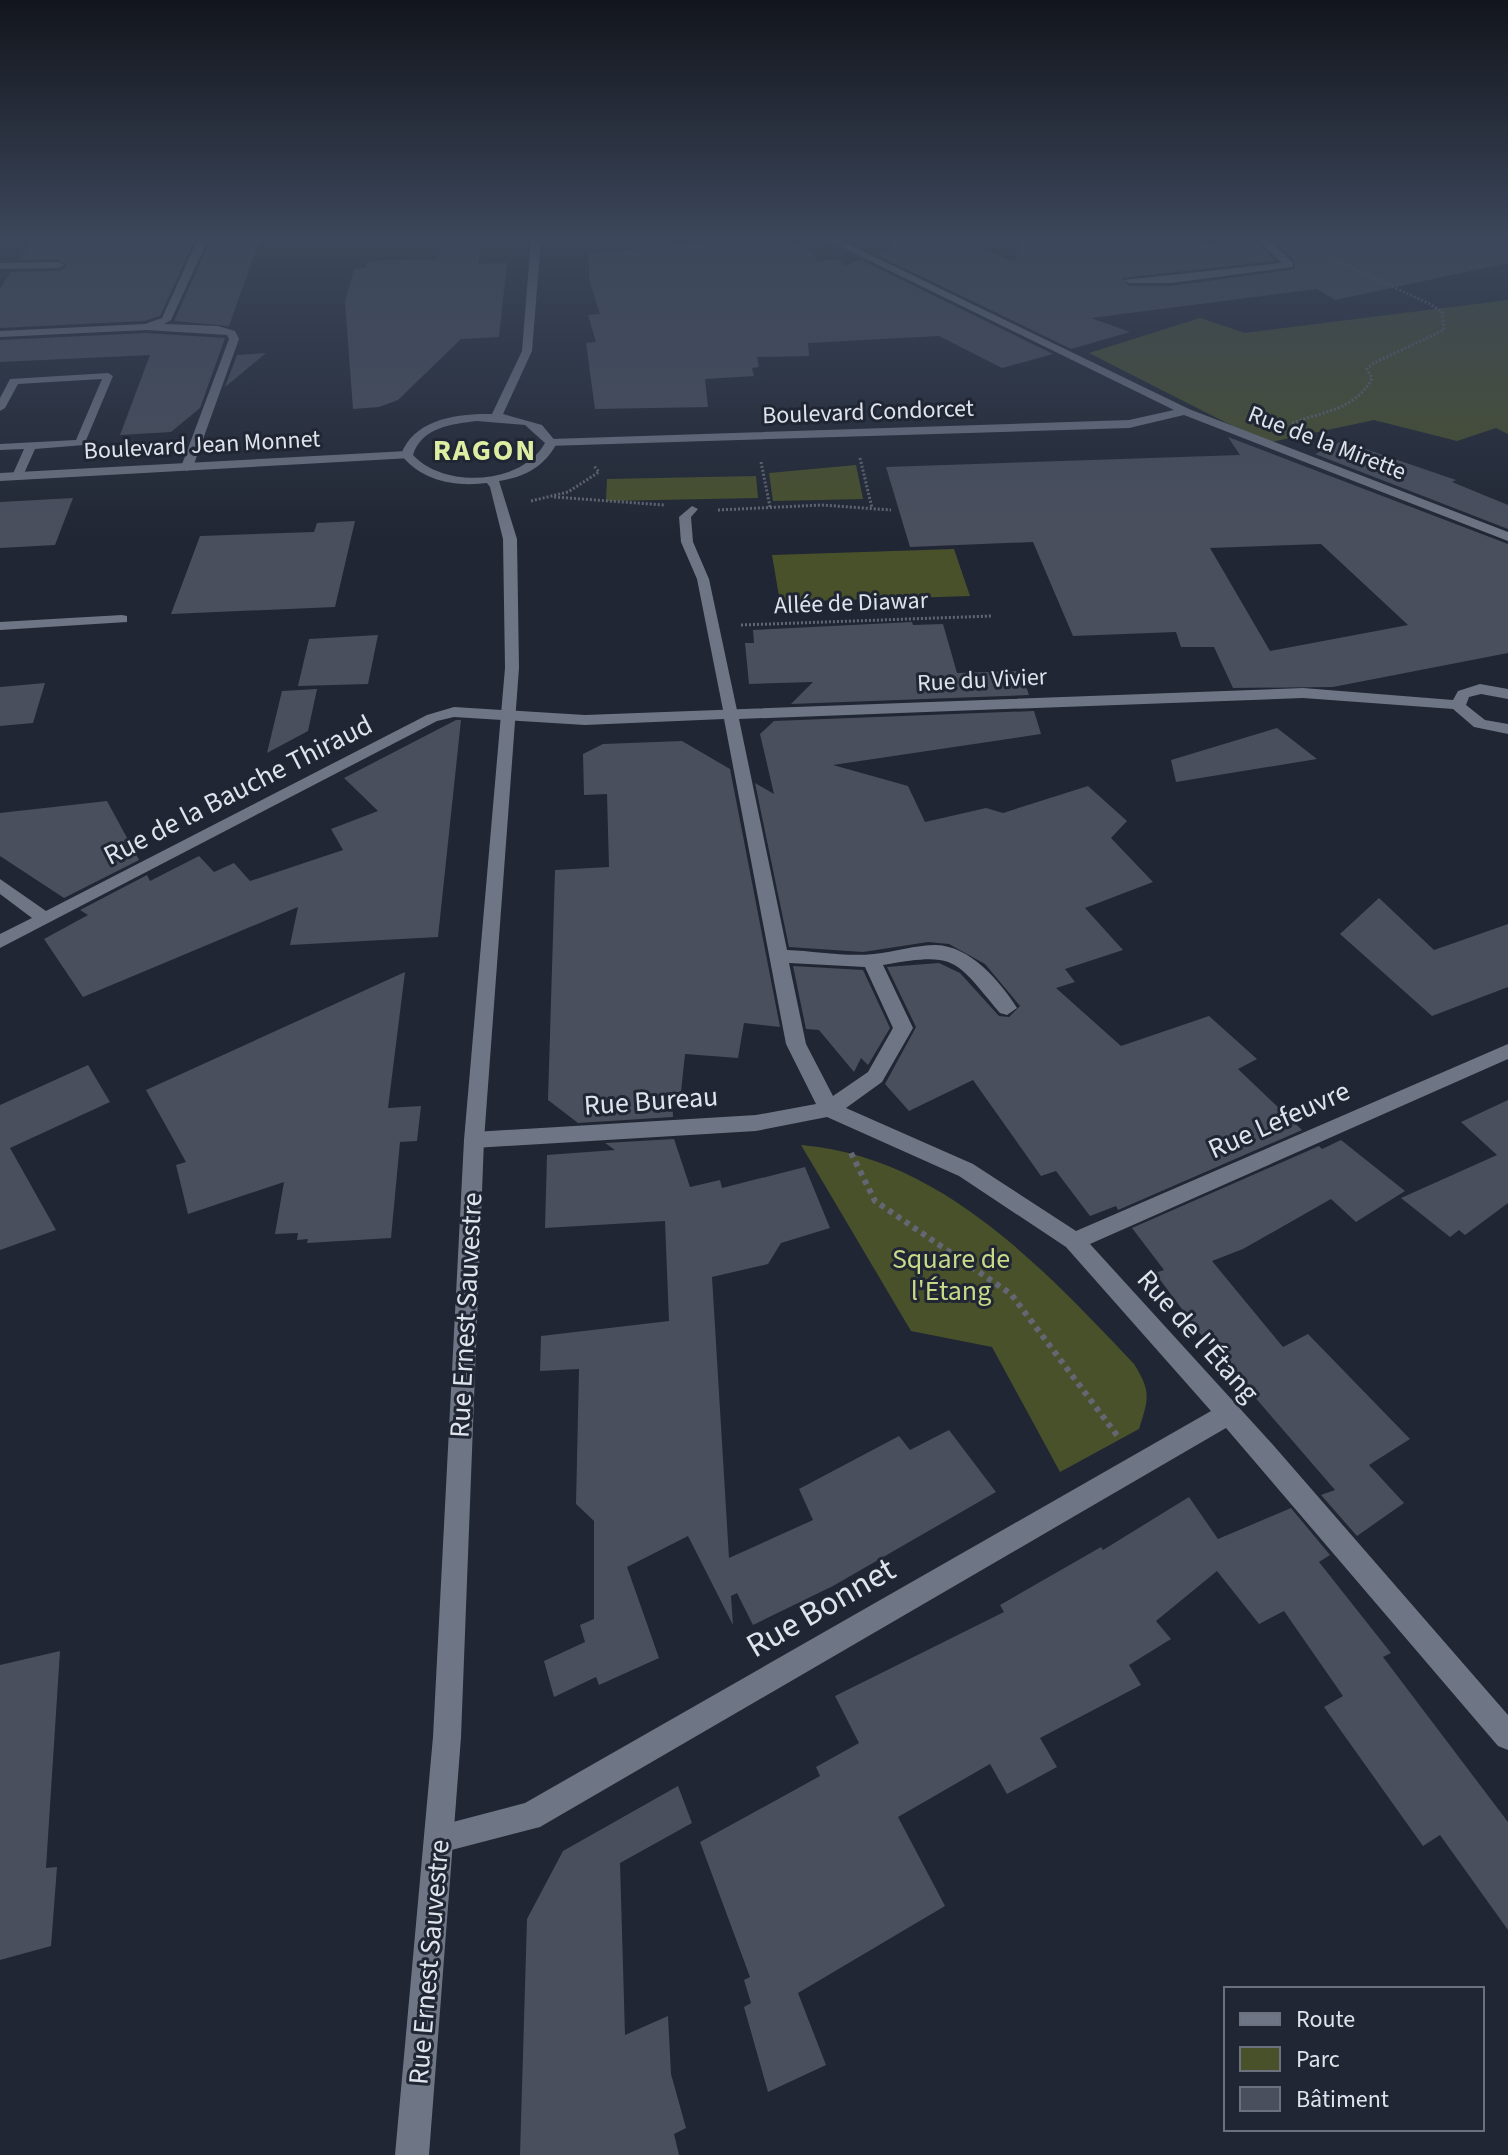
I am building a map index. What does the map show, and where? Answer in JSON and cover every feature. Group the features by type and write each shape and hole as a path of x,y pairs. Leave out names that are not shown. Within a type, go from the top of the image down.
{"street":[{"path":"187,467 233,340"},
{"path":"496,417 527,351 528,340"},
{"name":"Rue de la Mirette","path":"1038,340 1185,411 1508,537"},
{"name":"Boulevard Condorcet","path":"551,443 1129,424 1185,411"},
{"path":"496,417 540,428 551,443 541,461 520,472 491,479 434,476 420,470 407,455 415,438 433,427 458,419 496,417"},
{"name":"Boulevard Jean Monnet","path":"0,477 407,455"},
{"name":"Rue Ernest Sauvestre","path":"412,2155 440,1838 474,1140 512,668 510,539 491,479"},
{"path":"1508,694 1471,691 1463,694 1458,705 1468,718 1478,723 1508,729"},
{"name":"Rue du Vivier","path":"508,716 585,720 1303,693 1458,705"},
{"name":"Rue de la Bauche Thiraud","path":"0,942 432,718 472,712 508,716"},
{"path":"731,715 796,1044 829,1109 875,1077 903,1028 872,961"},
{"path":"0,885 45,919"},
{"path":"781,956 872,961 935,949 964,956 1007,1008"},
{"name":"Rue Lefeuvre","path":"1074,1241 1508,1051"},
{"name":"Rue Bureau","path":"474,1140 756,1123 829,1109"},
{"name":"Rue de l'Étang","path":"829,1109 966,1170 1074,1241 1508,1736"},
{"name":"Rue Bonnet","path":"440,1838 530,1817 1227,1415"}],"lane":[{"path":"0,408 14,381 108,376 80,443 0,447"},
{"path":"18,476 31,445"},
{"path":"692,509 685,517 687,542 703,579 731,715"},
{"path":"0,626 122,619"}],"path":[{"path":"1266,443 1296,421 1344,407 1369,387 1372,378 1367,369 1374,362 1428,340"},
{"path":"858,453 872,508"},
{"path":"531,501 572,492 589,482 599,472 591,462"},
{"path":"761,462 770,507"},
{"name":"Allée de Diawar","path":"712,626 992,616"},
{"path":"829,1109 875,1201 1011,1294 1141,1466"}],"green space":[{"path":"1132,340 1508,340 1508,434 1496,428 1457,441 1374,420 1266,443 1089,353"},
{"path":"856,465 863,499 773,501 769,473"},
{"path":"756,476 758,498 606,501 607,479"},
{"path":"954,549 970,596 780,602 772,555"},
{"name":"Square de l'Étang","path":"801,1145 852,1154 899,1170 944,1194 1026,1256 1134,1364 1147,1395 1139,1429 1060,1472 992,1347 911,1331"}],"building":[{"path":"0,340 224,340 200,408 171,432 120,435 150,355 0,362"},
{"path":"348,340 460,340 398,400 379,407 353,409"},
{"path":"595,340 872,340 808,343 809,356 757,357 759,367 752,368 754,376 705,379 708,407 595,409 586,343 596,342"},
{"path":"946,340 1024,340 1053,354 1002,368"},
{"path":"1052,340 1104,340 1071,349"},
{"path":"266,353 225,387 237,355"},
{"path":"1228,437 1508,544 1508,653 1333,687 1233,688 1214,647 1181,647 1176,632 1073,636 1033,542 910,547 886,467 1240,455","holes":["1321,544 1408,625 1270,651 1210,548"]},
{"path":"1342,441 1456,480 1452,482 1508,505 1508,529 1315,454"},
{"path":"73,498 55,545 0,548 0,502"},
{"path":"355,521 335,607 171,614 200,536 314,532 317,523"},
{"path":"912,622 913,625 943,624 957,673 1021,671 1029,695 791,704 813,682 749,684 745,643 754,643 753,630"},
{"path":"378,635 368,684 298,686 309,639"},
{"path":"45,683 33,723 0,726 0,687"},
{"path":"317,689 308,731 267,753 282,691"},
{"path":"1034,711 1041,734 833,765 908,786 925,822 986,808 1003,813 1088,786 1127,821 1111,838 1153,882 1085,908 1123,950 1065,969 1075,982 1056,988 1121,1046 1209,1016 1257,1059 1238,1069 1302,1130 1118,1210 1116,1206 1090,1216 1056,1171 1041,1176 973,1080 909,1111 885,1084 916,1027 887,967 939,963 960,973 999,1016 1009,1017 1020,1006 985,964 949,944 928,942 863,952 789,947 755,783 774,794 760,734 774,721"},
{"path":"461,720 438,937 290,945 298,907 83,997 44,939 88,915 80,910 147,875 150,881 199,856 214,872 234,863 250,881 343,850 331,829 378,811 344,778"},
{"path":"1277,728 1317,759 1176,782 1171,760"},
{"path":"682,741 730,769 780,1027 744,1023 738,1058 685,1054 681,1092 672,1092 673,1117 578,1123 548,1100 555,870 609,867 607,794 584,795 583,754 603,744"},
{"path":"107,801 139,860 64,898 0,856 0,813"},
{"path":"1379,898 1434,950 1508,924 1508,987 1432,1016 1340,934"},
{"path":"793,966 863,970 890,1028 868,1065 861,1058 854,1072 819,1030 806,1029"},
{"path":"405,972 388,1108 421,1106 417,1141 400,1142 391,1238 307,1243 308,1239 297,1240 298,1233 275,1234 284,1182 188,1214 176,1165 186,1162 146,1090"},
{"path":"88,1065 110,1102 10,1148 56,1230 0,1250 0,1105"},
{"path":"1508,1100 1508,1203 1465,1235 1459,1230 1450,1237 1401,1198 1497,1155 1461,1122"},
{"path":"674,1139 690,1187 720,1180 722,1188 805,1167 830,1228 781,1243 768,1264 712,1277 729,1558 813,1520 799,1489 899,1436 910,1450 949,1430 996,1492 833,1586 753,1625 737,1593 731,1596 733,1625 688,1536 627,1567 659,1658 599,1685 596,1677 554,1697 544,1661 585,1642 580,1625 594,1619 594,1521 576,1504 579,1369 540,1371 541,1336 669,1321 665,1221 545,1228 547,1155 615,1150 605,1143"},
{"path":"1341,1140 1405,1191 1356,1222 1331,1199 1243,1249 1212,1261 1283,1347 1308,1334 1410,1439 1369,1465 1404,1503 1357,1536 1321,1495 1335,1490 1202,1336 1155,1273 1164,1270 1132,1228 1319,1146 1322,1149"},
{"path":"1189,1497 1218,1539 1291,1508 1330,1555 1319,1562 1391,1653 1383,1657 1508,1822 1508,1930 1440,1835 1423,1846 1324,1707 1343,1696 1284,1611 1259,1624 1217,1571 1156,1621 1171,1639 1129,1665 1141,1685 1040,1738 1057,1767 1007,1794 990,1764 898,1817 945,1906 798,1993 826,2065 768,2092 744,2007 751,2003 744,1980 750,1977 700,1842 820,1776 816,1767 859,1743 835,1696 1004,1612 1000,1605 1101,1547 1103,1550"},
{"path":"60,1651 46,1868 57,1867 51,1946 0,1960 0,1665"},
{"path":"678,1786 692,1823 620,1863 625,2035 668,2016 671,2074 686,2128 674,2134 679,2155 520,2155 527,1919 563,1851"}],"district":[{"name":"RAGON","path":"485,450"}]}
